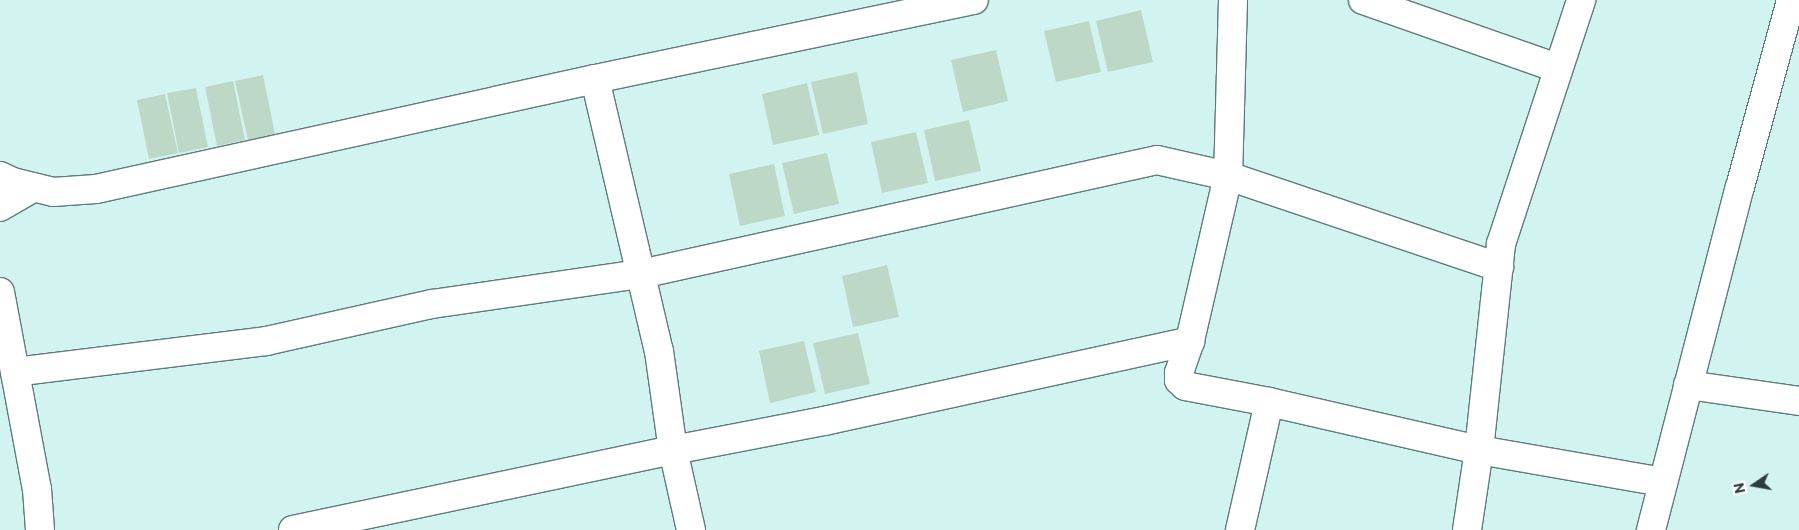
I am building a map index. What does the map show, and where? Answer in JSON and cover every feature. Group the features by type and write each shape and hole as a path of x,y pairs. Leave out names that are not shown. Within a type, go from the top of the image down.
{"street":[{"path":"0,176 13,182 53,192 96,188 595,78 974,0"},
{"path":"1233,0 1228,176 1190,341 1179,373 1180,380 1185,386 1268,402 1479,450 1663,482"},
{"path":"1363,0 1557,68"},
{"path":"1467,530 1479,450 1501,244 1557,68 1581,0"},
{"path":"1651,530 1688,385 1792,0"},
{"path":"595,78 659,351 673,450 691,530"},
{"path":"15,372 266,342 432,304 641,274 1157,160 1228,176 1499,267"},
{"path":"0,207 34,187"},
{"path":"0,292 37,489 40,530"},
{"path":"293,530 673,450 824,421 1190,341"},
{"path":"1688,385 1799,401"},
{"path":"1240,530 1268,402"}],"building":[{"path":"1141,10 1153,62 1108,72 1096,21"},
{"path":"1089,21 1101,72 1056,82 1044,31"},
{"path":"996,50 1008,101 963,112 951,60"},
{"path":"857,72 868,124 823,134 811,82"},
{"path":"263,75 275,134 248,140 235,81"},
{"path":"233,81 245,140 217,146 205,87"},
{"path":"807,83 819,135 773,145 762,94"},
{"path":"196,88 208,147 179,153 167,93"},
{"path":"165,94 178,153 149,159 137,100"},
{"path":"969,120 981,171 935,181 924,130"},
{"path":"916,132 928,183 882,193 871,142"},
{"path":"827,153 839,204 794,214 782,163"},
{"path":"774,164 785,216 740,226 729,174"},
{"path":"887,265 899,317 853,327 842,276"},
{"path":"858,333 870,384 825,394 813,343"},
{"path":"804,341 816,392 770,403 759,351"}]}
